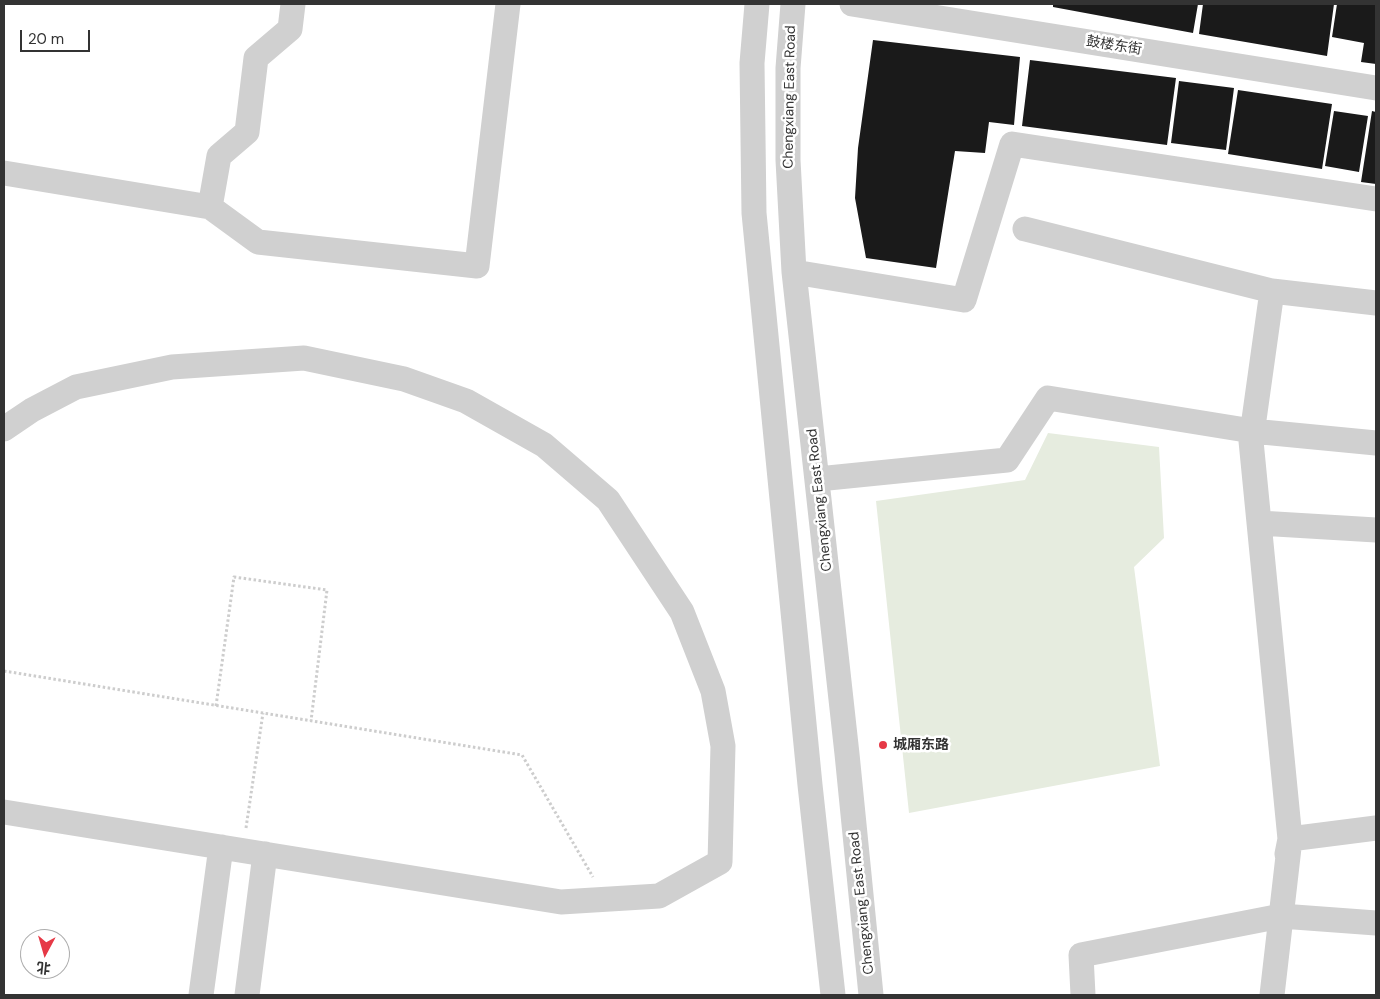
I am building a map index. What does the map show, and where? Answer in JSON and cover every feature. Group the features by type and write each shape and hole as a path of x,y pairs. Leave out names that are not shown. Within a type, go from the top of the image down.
{"street":[{"path":"210,207 219,156 247,132 256,58 290,29 293,4"},
{"path":"4,173 210,207 258,242 477,266 508,4"},
{"path":"756,4 752,63 754,213 810,785 833,995"},
{"name":"Chengxiang East Road","path":"793,4 788,68 788,160 794,272 818,479 871,995"},
{"name":"鼓楼东街","path":"852,4 1376,88"},
{"path":"794,272 964,300 1012,144 1376,199"},
{"path":"1025,229 1272,291 1376,303"},
{"path":"1266,995 1290,839 1251,441 1272,291"},
{"path":"4,430 32,410 76,387 172,367 304,358 404,379 466,401 544,446 608,500 682,612 713,691 723,746 720,862 658,896 562,902 4,812"},
{"path":"818,479 1008,460 1048,398 1252,431 1376,443"},
{"path":"1259,523 1376,530"},
{"path":"1290,839 1376,828"},
{"path":"201,995 243,851"},
{"path":"243,851 247,995"},
{"path":"1272,995 1279,916"},
{"path":"1083,995 1081,955 1279,916 1376,923"}],"path":[{"path":"216,706 234,577 327,590 311,721"},
{"path":"4,671 522,755 606,900"},
{"path":"243,851 263,713"}],"shaded area":[{"path":"1048,433 1159,447 1164,538 1134,567 1160,766 909,813 876,501 1025,480"}],"building":[{"path":"1053,4 1198,4 1193,33 1053,7"},
{"path":"1203,4 1334,4 1327,56 1199,34"},
{"path":"1337,4 1376,4 1376,64 1361,62 1364,43 1332,37"},
{"path":"873,40 1020,57 1014,125 989,122 985,153 955,151 936,268 866,258 855,198 858,148"},
{"path":"1030,60 1176,78 1167,145 1022,126"},
{"path":"1179,81 1234,88 1226,150 1171,143"},
{"path":"1238,90 1332,104 1322,169 1228,154"},
{"path":"1334,111 1368,116 1359,172 1325,166"},
{"path":"1372,111 1376,112 1376,184 1361,182"}],"place":[{"name":"城厢东路","path":"883,745"}]}
